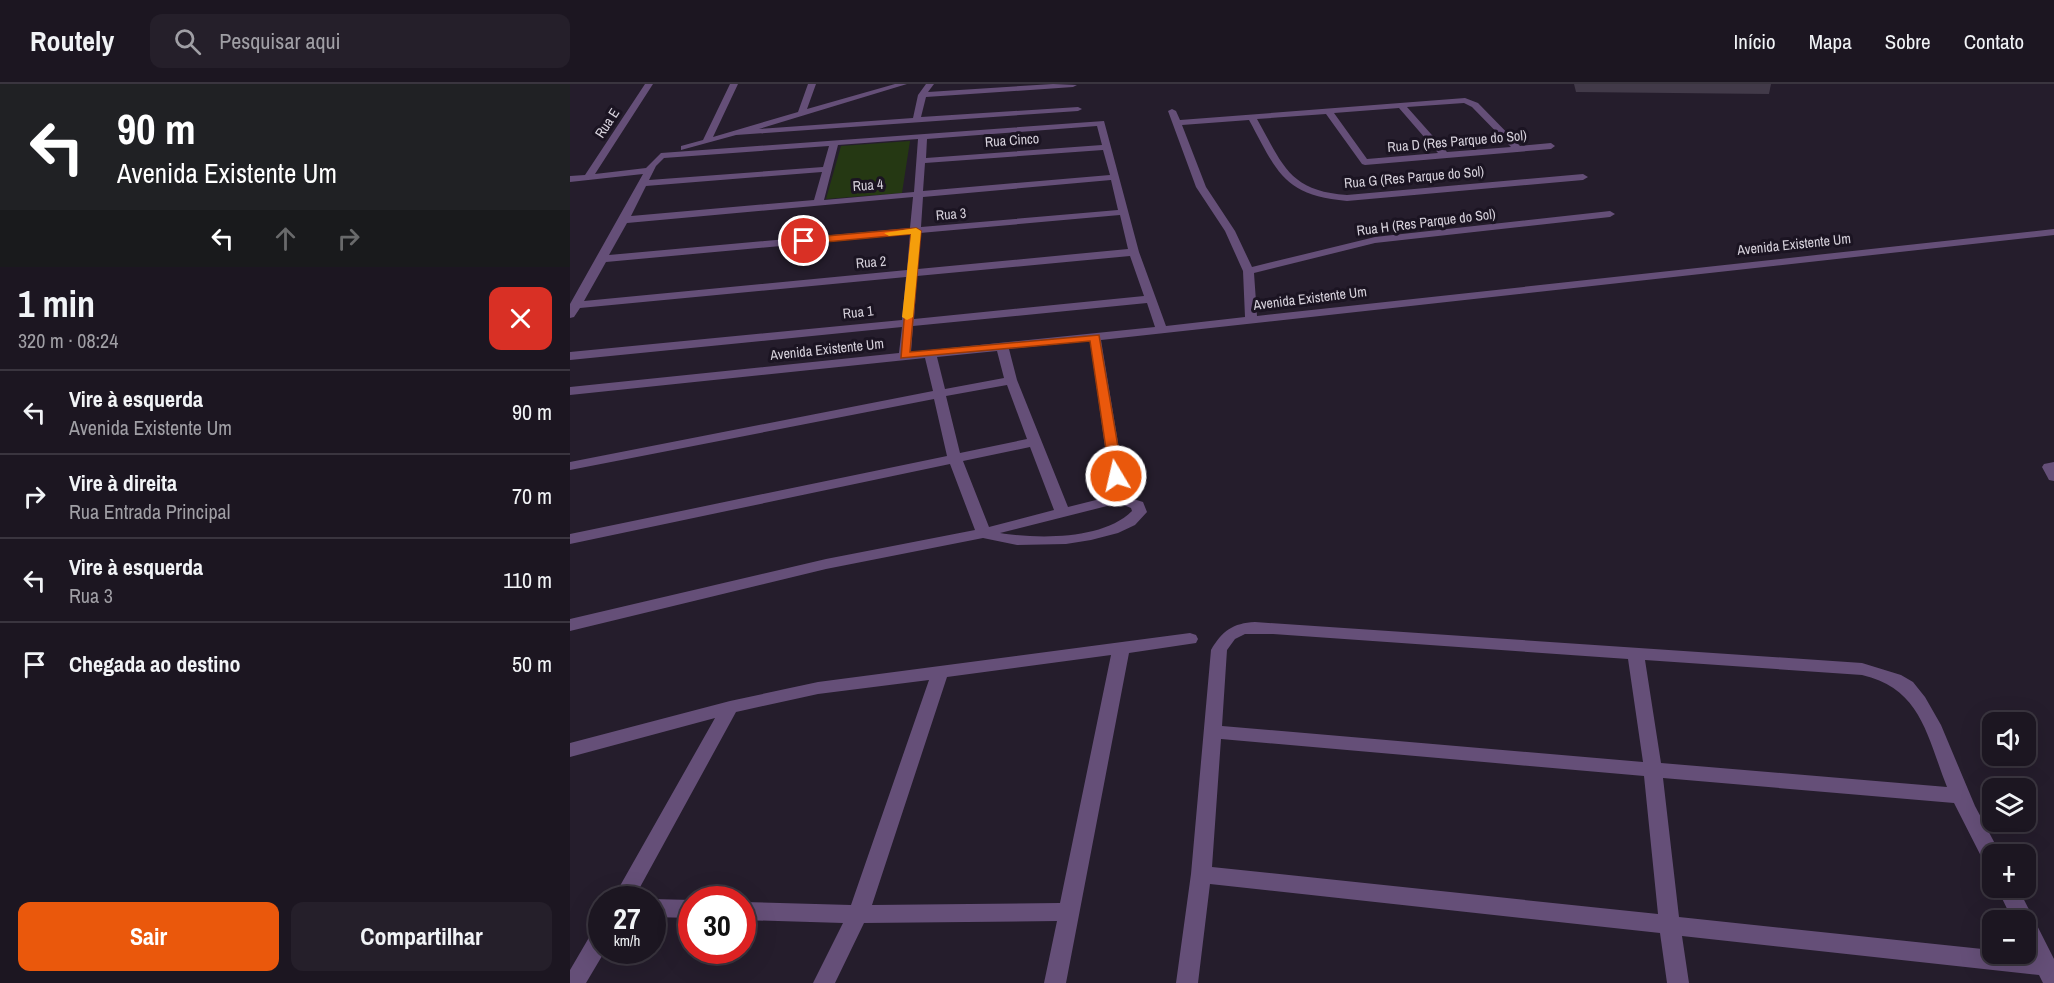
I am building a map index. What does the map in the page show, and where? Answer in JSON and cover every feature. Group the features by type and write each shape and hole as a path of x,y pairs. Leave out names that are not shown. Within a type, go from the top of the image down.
{"street":[{"name":"Rua E","path":"588,177 649,84"},
{"path":"706,142 734,84"},
{"path":"802,113 812,84"},
{"path":"573,310 624,220 648,171 661,156 887,86 903,84"},
{"path":"916,121 922,95 930,84"},
{"path":"922,95 1073,85"},
{"path":"1176,123 1468,101 1518,149"},
{"path":"1401,105 1445,155"},
{"path":"734,134 1078,109"},
{"path":"1172,111 1201,187 1230,231 1248,271 1251,320"},
{"name":"Rua D (Res Parque do Sol)","path":"1328,111 1365,162 1551,146"},
{"name":"Rua G (Res Parque do Sol)","path":"1252,117 1289,181 1301,189 1327,196 1347,198 1583,177"},
{"path":"643,183 834,144 1101,123 1134,252 1162,330"},
{"path":"1007,130 1009,154"},
{"path":"904,356 923,137"},
{"path":"818,203 834,144"},
{"name":"Rua Cinco","path":"920,161 1107,147"},
{"path":"661,156 827,170"},
{"path":"570,179 648,171"},
{"name":"Rua 4","path":"624,220 1114,177"},
{"name":"Rua 3","path":"601,259 1124,212"},
{"name":"Rua H (Res Parque do Sol)","path":"1248,271 1374,240 1610,214"},
{"name":"Avenida Existente Um","path":"570,391 1162,330 2054,232"},
{"name":"Rua 2","path":"573,310 911,273 1134,252"},
{"name":"Rua 1","path":"570,356 1150,299"},
{"path":"1095,337 1120,499"},
{"path":"1002,346 1011,380 1062,511"},
{"path":"930,354 955,459 984,533"},
{"path":"570,466 1011,380"},
{"path":"570,539 1034,442"},
{"path":"570,626 826,564 984,533 1062,511 1120,499 1138,505 1140,512 1136,520 1122,528 1077,538 1012,541 984,533"},
{"path":"1186,983 1201,874 1219,650 1235,629 1273,627 1862,669 1900,681 1913,693 1924,711 1960,796 1985,844"},
{"path":"570,750 730,707 819,688 1190,639"},
{"path":"1055,983 1121,649"},
{"path":"1635,652 1653,769 1669,923 1678,983"},
{"path":"824,983 858,914 940,672"},
{"path":"630,886 730,707"},
{"path":"1213,732 1960,796"},
{"path":"1201,874 1669,923 2050,974"},
{"path":"756,911 858,914 1070,912"},
{"path":"2036,946 2050,974"},
{"path":"574,983 588,960"}],"green space":[{"path":"910,141 902,193 826,199 841,146"}],"slow traffic":[{"path":"889,233 916,231 907,317"}],"route":[{"path":"804,241 916,231 904,356 1095,337 1116,476"}]}
